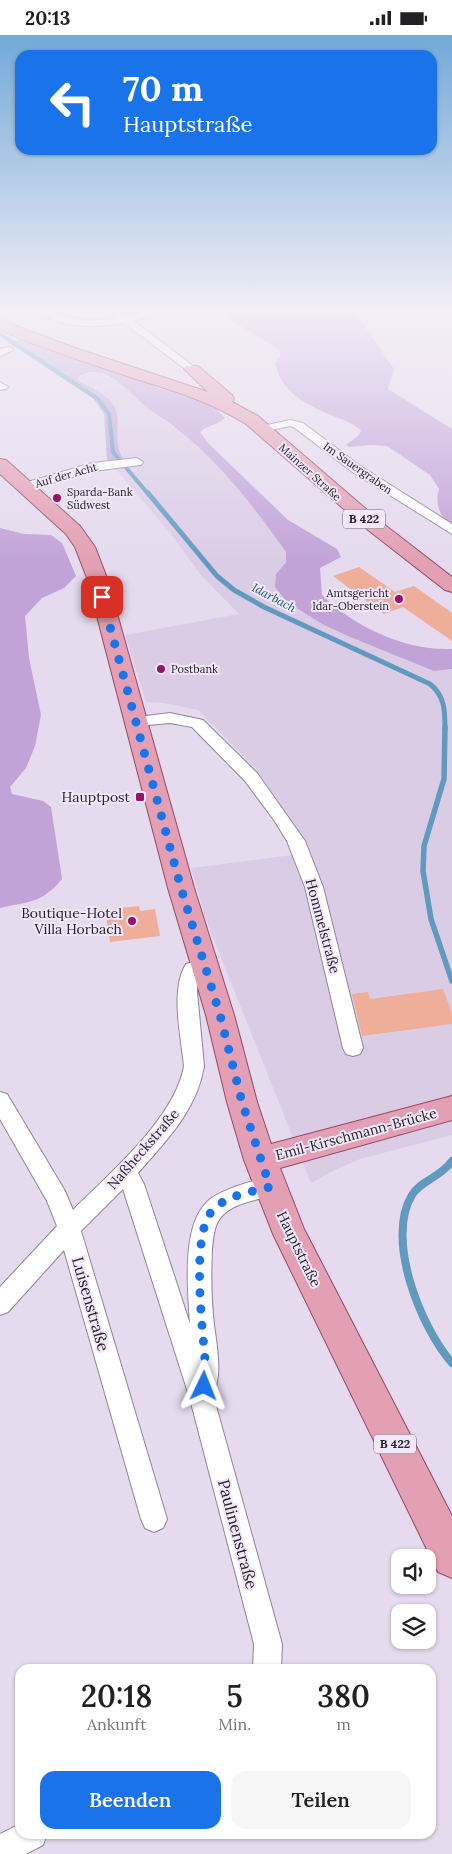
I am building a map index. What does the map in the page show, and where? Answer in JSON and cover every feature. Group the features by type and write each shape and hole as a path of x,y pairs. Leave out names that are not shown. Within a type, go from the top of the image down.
{"main road":[{"name":"B 422","path":"194,393 240,412"},
{"path":"221,393 240,412"},
{"name":"Mainzer Straße","path":"240,412 399,549 452,586"},
{"name":"Hauptstraße","path":"0,465 73,530 85,547 96,578 181,888 206,965 242,1102 265,1173 290,1233 452,1558"},
{"name":"Emil-Kirschmann-Brücke","path":"265,1173 349,1137 452,1108"}],"street":[{"name":"Im Sauergraben","path":"262,429 290,423 300,425 355,468 452,530"},
{"name":"Auf der Acht","path":"25,487 92,467 133,462"},
{"name":"Hommelstraße","path":"136,721 170,718 197,723 252,777 280,816 296,841 314,887 353,1048"},
{"name":"Naßheckstraße","path":"0,1304 69,1228 126,1172 171,1120 187,1092 194,1066 189,1023 188,983 192,969 206,965"},
{"name":"Luisenstraße","path":"0,1100 56,1198 69,1228 154,1519"},
{"name":"Paulinenstraße","path":"126,1172 133,1184 202,1399 268,1644 266,1664"},
{"name":"Paulinenstraße","path":"202,1399 206,1372 199,1264 202,1234 212,1211 265,1173"},
{"path":"0,1851 23,1839"}],"shaded area":[{"path":"85,393 100,393 114,406 118,419 118,447 124,459 109,461 107,459 104,414 93,398"},
{"path":"100,393 132,393 188,438 221,468 250,501 286,552 286,561 276,574 287,602 322,624 350,637 434,671 452,669 452,1135 360,1159 311,1183 206,920 191,868 292,855 292,852 309,850 302,835 255,768 198,710 164,703 146,702 125,635 239,614 201,575 171,534 109,461 123,459 118,452 117,418"},
{"path":"131,393 174,393 202,402 219,412 225,418 200,432 209,444 288,520 337,549 341,557 320,568 322,595 335,607 365,627 382,635 417,646 434,649 452,649 452,669 434,671 350,637 322,624 287,602 275,587 276,574 286,562 286,552 236,486 208,456 174,426 149,409"},
{"path":"292,393 394,393 452,429 452,525 441,514 438,504 439,489 430,475 387,446 349,447 346,445 359,435 361,430 308,404"},
{"path":"0,528 24,534 51,535 62,543 76,576 64,588 42,598 25,616 29,658 41,715 35,746 26,768 10,787 12,794 43,801 51,807 62,879 48,893 41,897 0,908"}],"building":[{"name":"Amtsgericht Idar-Oberstein","path":"359,567 395,592 414,586 452,613 452,641 403,607 384,614 333,576"},
{"name":"Boutique-Hotel Villa Horbach","path":"139,906 140,911 155,909 160,936 110,942 105,910"},
{"path":"443,989 452,1013 452,1024 362,1036 352,994 368,992 370,999"}],"waterway":[{"name":"Idarbach","path":"89,393 98,399 109,414 113,452 149,495"},
{"name":"Idarbach","path":"148,493 217,576 234,590 264,607 430,684 439,694 443,704 445,728"},
{"name":"Idarbach","path":"445,728 444,779 424,846 423,871 431,919 452,981"},
{"name":"Idarbach","path":"452,1161 442,1171 420,1186 412,1195 405,1213 402,1235 410,1282 419,1306 440,1348 452,1363"}],"place":[{"name":"Sparda-Bank Südwest","path":"57,498"},
{"name":"Amtsgericht Idar-Oberstein","path":"399,599"},
{"name":"Postbank","path":"161,669"},
{"name":"Hauptpost","path":"140,797"},
{"name":"Boutique-Hotel Villa Horbach","path":"132,921"}],"route":[{"path":"102,597 181,888 206,965 242,1102 270,1187 225,1201 212,1211 202,1234 199,1264 206,1372 204,1386"}]}
